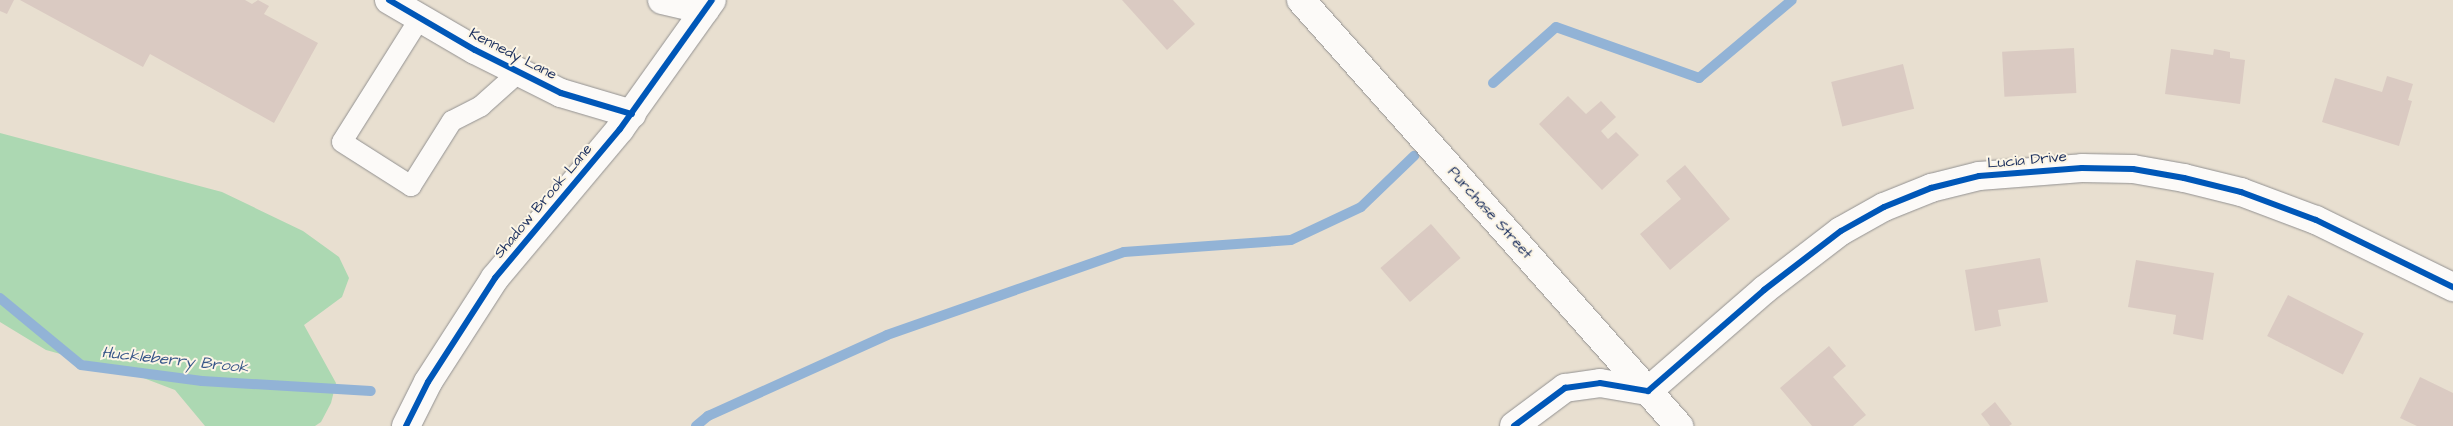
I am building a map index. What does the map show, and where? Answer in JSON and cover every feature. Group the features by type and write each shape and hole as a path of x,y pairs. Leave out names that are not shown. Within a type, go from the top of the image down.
{"street":[{"name":"Kennedy Lane","path":"389,0 519,72 561,92 632,114"},
{"path":"662,0 709,5"},
{"name":"Purchase Street","path":"1301,0 1679,426"},
{"name":"Shadow Brook Lane","path":"406,426 428,382 495,278 632,114 709,5"},
{"name":"Lucia Drive","path":"1648,391 1764,290 1841,231 1884,207 1931,188 1979,176 2082,168 2133,169 2184,178 2241,192 2316,220 2453,288"},
{"path":"1514,426 1565,388 1600,383 1648,391"}],"lane":[{"path":"420,18 342,142 411,186 452,121 481,106 519,72"}],"green space":[{"path":"0,133 222,192 303,231 339,257 349,278 342,297 304,325 336,383 331,403 321,422 315,426 205,426 175,390 133,374 46,350 0,322"}],"building":[{"path":"0,0 14,0 7,14 0,11"},
{"path":"20,0 245,0 252,4 258,0 269,6 264,14 318,43 274,123 150,54 143,67"},
{"path":"1122,0 1173,0 1195,24 1167,50"},
{"path":"2074,48 2076,93 2004,97 2002,52"},
{"path":"2171,49 2213,55 2214,49 2230,52 2230,58 2245,60 2240,104 2165,94"},
{"path":"1903,64 1914,109 1842,127 1831,82"},
{"path":"2387,76 2413,84 2408,100 2412,101 2399,146 2322,122 2335,78 2382,92"},
{"path":"1568,96 1586,114 1601,101 1616,117 1601,131 1608,139 1616,132 1639,155 1602,190 1539,124"},
{"path":"1685,165 1730,219 1670,270 1640,234 1681,199 1666,181"},
{"path":"1431,224 1461,258 1410,302 1380,268"},
{"path":"2040,258 2048,302 1998,310 2001,326 1975,331 1965,270"},
{"path":"2136,260 2214,273 2203,340 2173,334 2176,315 2128,307"},
{"path":"2288,295 2364,334 2343,375 2267,336"},
{"path":"1829,346 1846,366 1833,377 1866,415 1853,426 1812,426 1780,388"},
{"path":"2420,377 2453,393 2453,426 2417,426 2400,418"},
{"path":"1995,402 2012,424 2009,426 1990,426 1981,414"}],"waterway":[{"path":"1493,83 1556,27 1699,78 1792,0"},
{"path":"696,426 708,416 887,335 1124,252 1291,240 1361,207 1414,156"},
{"name":"Huckleberry Brook","path":"0,298 81,365 202,381 371,391"}],"cycle path":[{"path":"389,0 475,50 561,93 632,114"},
{"path":"406,426 428,382 495,278 620,129 712,0"},
{"path":"1514,426 1565,388 1600,383 1648,391 1764,290 1841,231 1884,207 1931,188 1979,176 2082,168 2133,169 2184,178 2241,192 2316,220 2453,287"}]}
